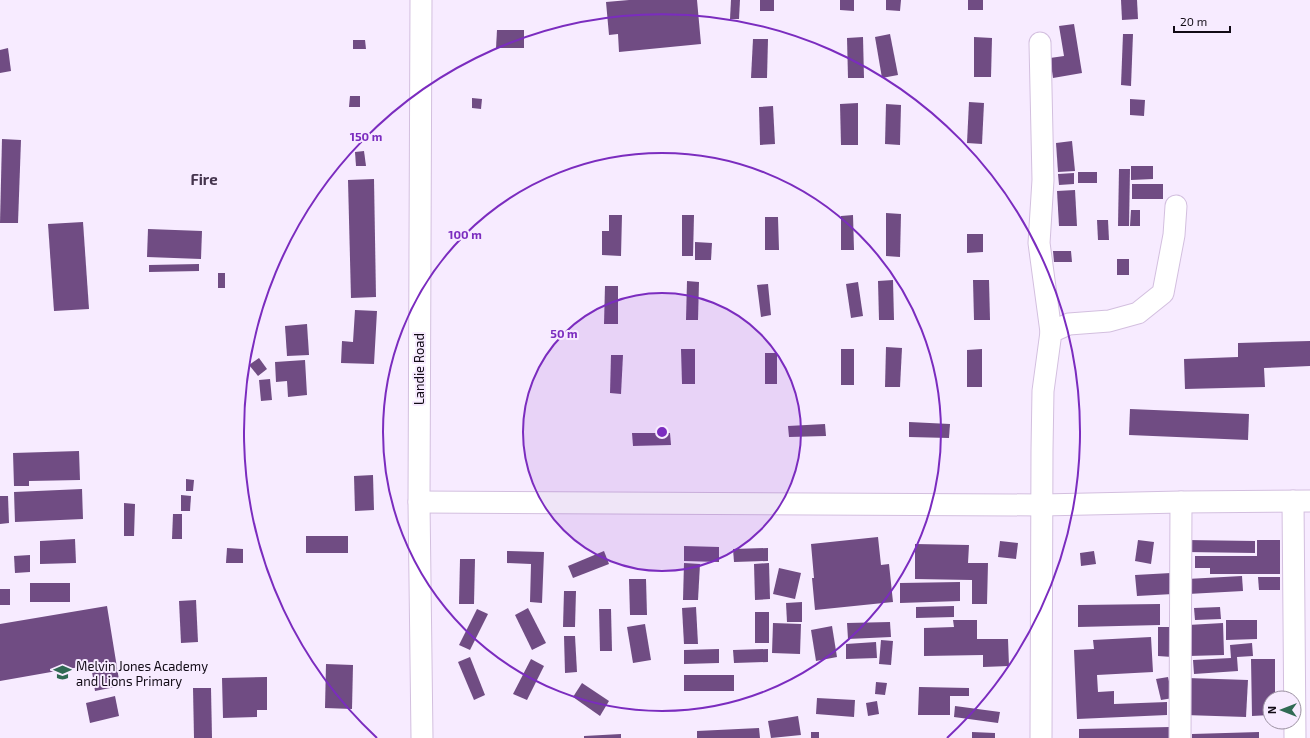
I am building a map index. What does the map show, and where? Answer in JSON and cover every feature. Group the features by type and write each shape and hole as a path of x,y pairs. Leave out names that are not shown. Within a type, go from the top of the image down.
{"street":[{"name":"Landie Road","path":"421,0 419,502 422,738"},
{"path":"1040,43 1043,180 1040,243 1051,332 1044,391 1042,450 1041,738"},
{"path":"1051,332 1069,324 1109,321 1138,313 1164,293 1174,235 1176,206"},
{"path":"419,502 1042,505 1302,501 1295,738"},
{"path":"1180,738 1181,502"}],"building":[{"path":"629,0 697,0 701,44 619,52 618,34 609,35 606,2"},
{"path":"731,0 740,0 739,19 730,19"},
{"path":"760,0 774,0 774,11 760,11"},
{"path":"840,0 854,0 854,11 840,10"},
{"path":"886,0 901,0 900,11 886,10"},
{"path":"968,0 983,0 983,10 968,10"},
{"path":"1121,0 1137,0 1138,19 1122,20"},
{"path":"1074,24 1082,73 1053,78 1050,58 1064,56 1059,26"},
{"path":"497,30 524,30 524,48 496,48"},
{"path":"890,34 898,75 882,78 875,37"},
{"path":"1123,34 1133,34 1131,86 1121,85"},
{"path":"863,37 864,78 848,78 847,38"},
{"path":"974,37 992,38 991,77 974,77"},
{"path":"753,39 768,39 767,78 751,78"},
{"path":"353,40 365,40 366,49 353,49"},
{"path":"8,48 11,71 0,73 0,50"},
{"path":"350,96 360,96 360,107 349,107"},
{"path":"472,98 482,99 481,109 472,108"},
{"path":"1130,99 1145,100 1144,116 1130,115"},
{"path":"969,102 984,103 982,144 967,143"},
{"path":"858,103 858,145 841,145 840,104"},
{"path":"886,104 901,105 900,145 885,144"},
{"path":"773,106 775,144 760,145 759,107"},
{"path":"2,139 21,140 18,223 0,223"},
{"path":"1072,141 1075,171 1058,172 1056,143"},
{"path":"364,151 366,166 356,166 355,152"},
{"path":"1131,166 1153,166 1153,179 1131,180"},
{"path":"1119,169 1130,169 1129,226 1118,226"},
{"path":"1078,172 1097,172 1097,183 1078,183"},
{"path":"1074,173 1074,184 1059,185 1058,174"},
{"path":"374,179 376,297 351,298 348,180"},
{"path":"1132,184 1163,184 1163,199 1132,199"},
{"path":"1075,190 1077,226 1059,226 1057,191"},
{"path":"1131,210 1140,210 1140,226 1130,226"},
{"path":"886,213 901,214 900,257 886,256"},
{"path":"609,215 622,215 621,256 602,255 602,231 609,231"},
{"path":"682,215 694,215 693,256 682,256"},
{"path":"853,215 854,250 841,250 841,216"},
{"path":"765,217 778,217 779,250 765,250"},
{"path":"1097,220 1108,220 1109,240 1098,240"},
{"path":"83,222 89,309 54,311 48,224"},
{"path":"148,229 202,231 201,259 147,257"},
{"path":"967,234 983,234 983,252 967,253"},
{"path":"695,242 712,243 711,260 695,260"},
{"path":"1053,251 1071,251 1072,262 1054,262"},
{"path":"1117,259 1129,259 1129,275 1117,275"},
{"path":"199,264 199,271 149,272 149,265"},
{"path":"218,273 225,273 225,288 218,288"},
{"path":"893,280 894,320 879,320 878,281"},
{"path":"973,280 989,280 990,320 974,320"},
{"path":"687,281 699,282 698,320 686,320"},
{"path":"858,282 863,316 851,318 846,284"},
{"path":"768,284 771,315 761,317 757,285"},
{"path":"605,286 618,286 618,324 604,324"},
{"path":"355,310 377,311 374,364 341,363 342,341 353,342"},
{"path":"307,324 309,355 287,356 285,326"},
{"path":"1310,341 1310,366 1264,368 1265,387 1185,389 1184,359 1238,357 1238,343"},
{"path":"886,347 902,348 900,387 885,387"},
{"path":"681,349 695,349 695,384 682,384"},
{"path":"841,349 854,349 854,385 841,385"},
{"path":"982,349 982,387 967,387 967,350"},
{"path":"765,353 777,353 777,384 765,384"},
{"path":"611,355 623,355 621,394 610,393"},
{"path":"259,358 267,369 258,376 249,365"},
{"path":"305,360 307,395 288,397 287,381 276,382 275,362"},
{"path":"270,379 272,400 261,401 259,380"},
{"path":"1130,409 1249,414 1248,440 1129,435"},
{"path":"909,422 950,424 949,438 909,437"},
{"path":"825,424 826,436 789,437 788,426"},
{"path":"632,433 670,433 671,445 633,446"},
{"path":"79,451 80,480 29,481 29,486 14,486 13,453"},
{"path":"373,475 374,510 355,511 354,476"},
{"path":"186,479 194,480 193,491 186,491"},
{"path":"82,489 83,519 15,522 14,492"},
{"path":"181,495 191,496 190,511 181,511"},
{"path":"0,496 8,496 9,523 0,524"},
{"path":"124,503 135,504 134,536 124,536"},
{"path":"173,514 182,514 182,539 172,539"},
{"path":"306,536 348,536 348,553 306,553"},
{"path":"878,537 881,565 889,564 893,602 815,610 811,544"},
{"path":"75,539 76,563 40,564 40,541"},
{"path":"1138,540 1154,542 1151,564 1135,561"},
{"path":"1186,540 1255,541 1255,553 1186,552"},
{"path":"1257,540 1280,540 1280,574 1210,574 1210,568 1195,568 1195,556 1257,556"},
{"path":"1000,541 1018,543 1016,559 998,557"},
{"path":"915,544 969,545 968,563 988,563 987,604 972,604 972,580 915,579"},
{"path":"684,546 719,547 719,562 684,561"},
{"path":"227,548 243,549 243,563 226,563"},
{"path":"768,548 768,561 734,562 733,549"},
{"path":"507,551 544,552 542,603 530,602 531,564 507,563"},
{"path":"604,551 609,564 573,578 568,566"},
{"path":"1094,551 1096,564 1081,566 1080,553"},
{"path":"30,555 30,572 15,573 14,556"},
{"path":"460,559 475,559 474,604 459,604"},
{"path":"684,563 700,564 698,600 683,600"},
{"path":"769,563 770,599 755,600 754,564"},
{"path":"779,568 801,573 795,599 773,594"},
{"path":"1171,573 1173,594 1137,596 1135,575"},
{"path":"1242,576 1243,591 1188,594 1187,579"},
{"path":"1258,577 1280,577 1280,590 1259,590"},
{"path":"629,579 646,579 647,615 630,615"},
{"path":"960,582 960,601 900,603 900,583"},
{"path":"30,583 70,583 70,602 30,602"},
{"path":"0,589 10,589 10,605 0,605"},
{"path":"564,591 576,591 575,627 563,627"},
{"path":"196,600 198,642 181,643 179,601"},
{"path":"802,602 802,622 787,622 786,603"},
{"path":"1160,604 1160,625 1078,627 1078,605"},
{"path":"107,606 120,686 95,691 91,665 0,681 0,624"},
{"path":"954,606 954,617 916,618 916,607"},
{"path":"696,607 698,644 684,644 682,608"},
{"path":"1220,607 1221,619 1195,620 1194,608"},
{"path":"528,608 546,643 532,650 515,615"},
{"path":"477,609 488,614 470,650 459,645"},
{"path":"599,609 611,609 612,651 600,651"},
{"path":"755,612 769,612 769,643 755,643"},
{"path":"953,620 977,620 977,639 1008,639 1009,666 983,667 983,655 924,656 924,628 954,627"},
{"path":"1226,620 1257,620 1257,639 1226,640"},
{"path":"890,622 891,637 848,639 847,623"},
{"path":"773,623 801,624 800,654 772,653"},
{"path":"1223,623 1224,655 1189,656 1188,625"},
{"path":"645,624 651,660 633,663 627,627"},
{"path":"832,626 837,657 816,661 811,630"},
{"path":"1158,627 1172,627 1172,657 1158,656"},
{"path":"564,636 575,636 577,672 565,673"},
{"path":"1151,637 1153,672 1097,675 1098,692 1114,691 1114,704 1167,702 1167,715 1077,719 1074,650 1094,649 1093,640"},
{"path":"881,640 893,641 891,665 879,664"},
{"path":"876,642 877,658 846,659 846,644"},
{"path":"1252,643 1253,656 1237,657 1238,671 1194,674 1193,660 1231,658 1230,645"},
{"path":"719,649 719,663 684,664 684,650"},
{"path":"768,649 768,662 734,663 733,650"},
{"path":"470,657 485,695 474,700 458,662"},
{"path":"531,659 544,666 527,700 513,694"},
{"path":"1251,659 1275,659 1275,690 1262,690 1262,715 1252,716"},
{"path":"326,664 353,665 352,709 325,708"},
{"path":"684,675 734,675 734,691 684,691"},
{"path":"267,677 267,710 257,710 257,717 223,718 222,678"},
{"path":"1168,677 1173,698 1161,700 1156,679"},
{"path":"1187,678 1248,680 1246,717 1185,715"},
{"path":"876,682 887,683 885,695 875,694"},
{"path":"582,683 609,701 600,716 573,697"},
{"path":"919,687 969,688 969,696 950,696 950,715 918,715"},
{"path":"193,688 211,688 212,738 194,738"},
{"path":"115,696 119,716 90,723 86,703"},
{"path":"817,698 855,700 854,717 816,714"},
{"path":"877,701 879,714 868,716 866,703"},
{"path":"955,706 1000,712 998,723 954,717"},
{"path":"798,716 801,735 771,738 768,721"},
{"path":"1170,727 1170,738 1079,738 1079,729"},
{"path":"759,728 760,738 697,738 697,731"},
{"path":"811,732 819,732 819,738 811,738"},
{"path":"972,732 995,733 995,738 972,738"},
{"path":"1259,732 1259,738 1192,738 1192,734"},
{"path":"621,734 621,738 584,738 584,736"}],"place":[{"name":"Melvin Jones Academy and Lions Primary","path":"63,673"}],"district":[{"name":"Fire","path":"204,179"}]}
